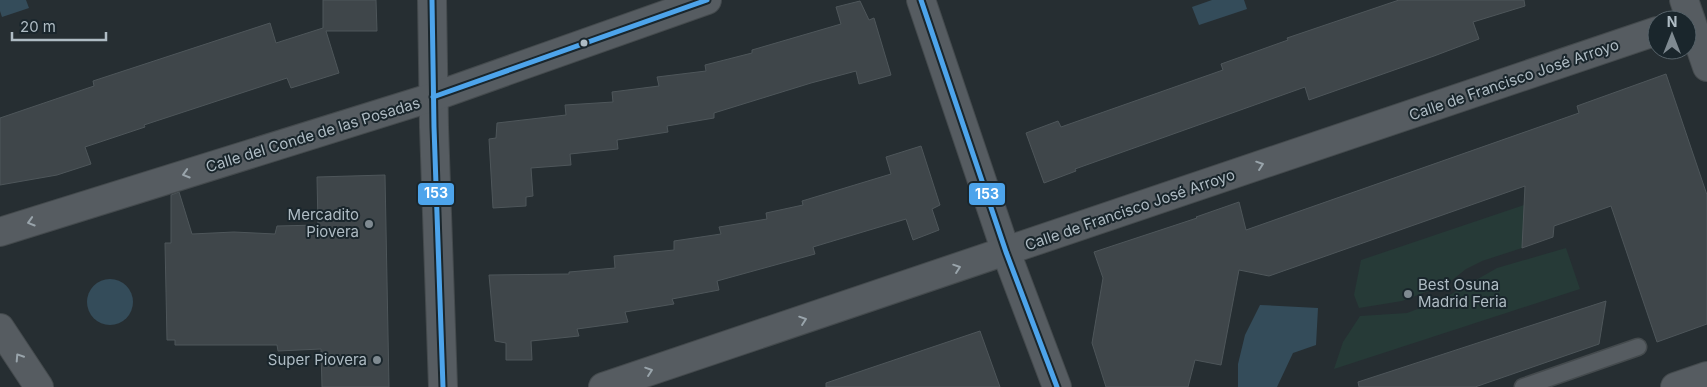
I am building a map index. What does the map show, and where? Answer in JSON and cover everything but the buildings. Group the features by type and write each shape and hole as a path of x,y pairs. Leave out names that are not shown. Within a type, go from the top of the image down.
{"street":[{"path":"432,0 443,387"},
{"name":"Calle del Conde de las Posadas","path":"0,232 434,97 708,0"},
{"path":"921,0 1006,252 1057,387"},
{"path":"1697,32 1707,67"},
{"name":"Calle de Francisco José Arroyo","path":"603,387 1647,34"},
{"path":"0,328 39,387"},
{"path":"1675,387 1707,376"}],"lane":[{"path":"1523,387 1638,347"}],"green space":[{"path":"1524,205 1522,248 1482,261 1466,269 1447,284 1402,301 1359,308 1354,295 1361,260"},
{"path":"1566,248 1580,289 1334,369 1343,342 1360,316 1407,313 1441,300 1497,268"}],"water":[{"path":"0,0 26,0 29,8 2,17"},
{"path":"1212,0 1244,0 1247,9 1199,25 1192,7"},
{"path":"106,279 114,279 123,283 129,289 133,302 129,315 123,321 114,325 106,325 97,321 91,315 87,306 87,298 91,289 97,283"},
{"path":"1260,305 1318,308 1316,345 1293,353 1277,387 1238,387 1238,364 1245,335"}],"transit line":[{"name":"153","path":"432,0 434,127 443,387"},
{"name":"153","path":"433,97 707,0"},
{"name":"153","path":"921,0 1006,252 1057,387"}],"place":[{"name":"Mercadito Piovera","path":"369,224"},
{"name":"Best Osuna Madrid Feria","path":"1408,294"},
{"name":"Super Piovera","path":"377,360"}]}
